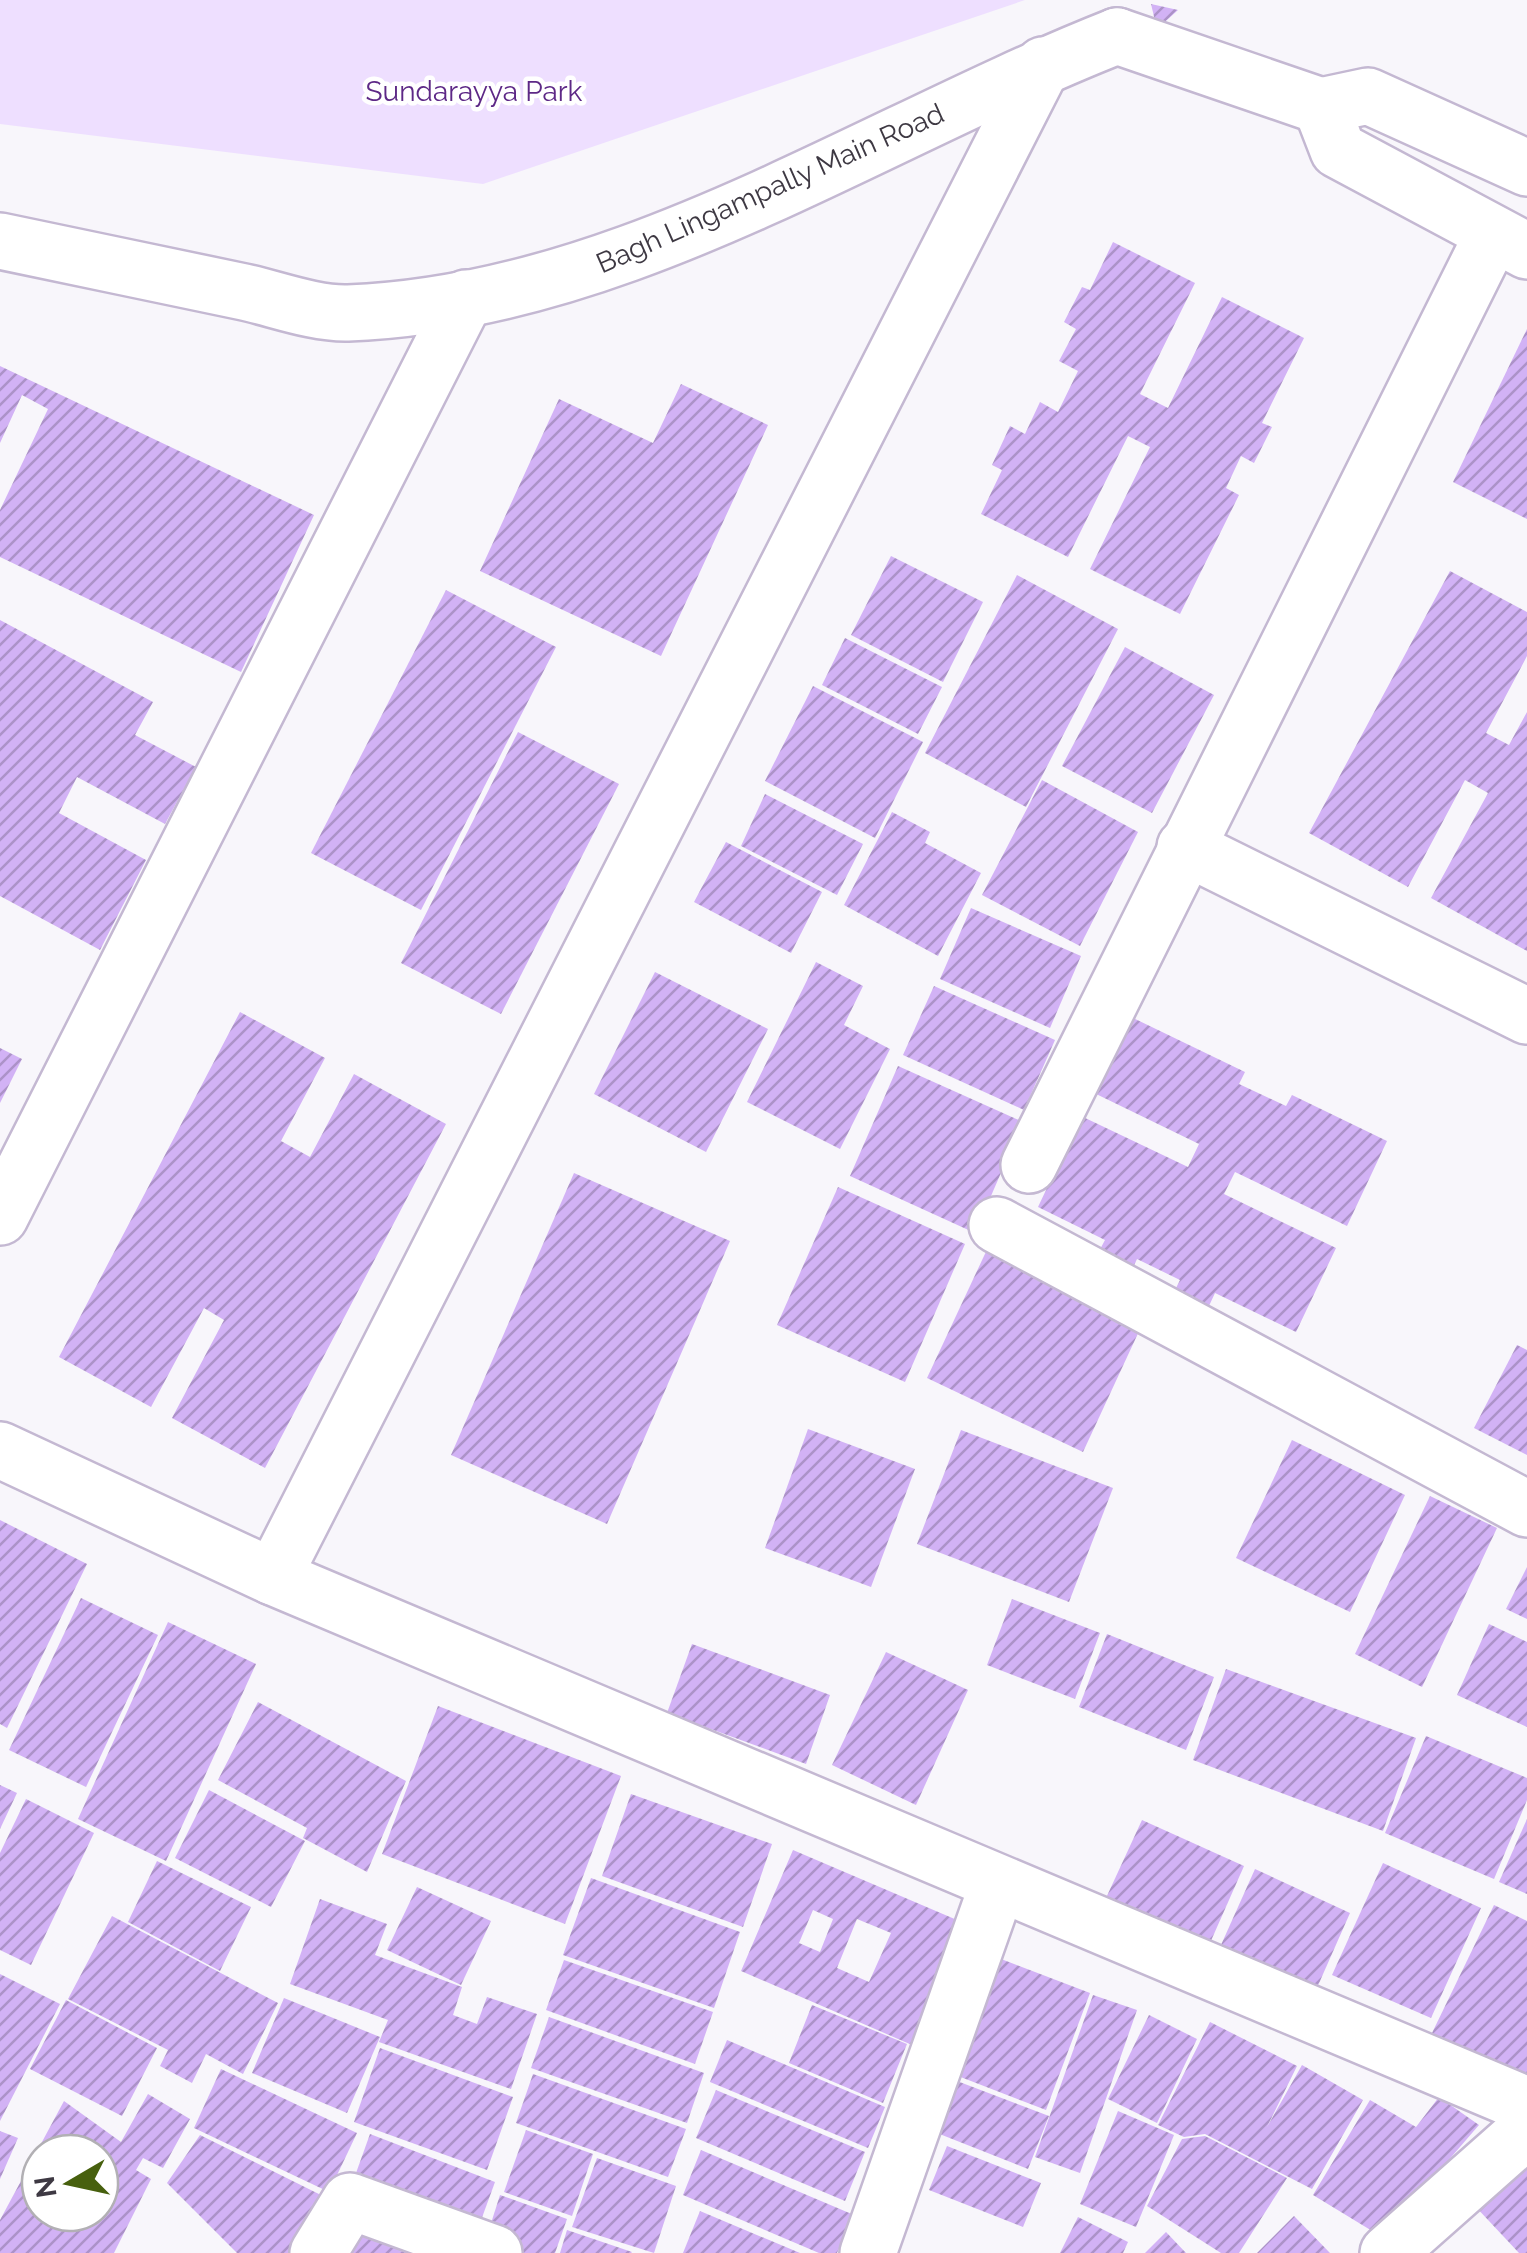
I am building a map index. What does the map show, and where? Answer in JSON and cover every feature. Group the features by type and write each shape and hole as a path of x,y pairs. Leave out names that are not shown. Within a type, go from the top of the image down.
{"street":[{"name":"Bagh Lingampally Main Road","path":"0,241 344,314 466,298 558,280 649,248 1043,65 1122,18"},
{"path":"1122,18 1321,106 1368,96 1527,168"},
{"path":"272,1577 1043,65"},
{"path":"1028,1164 1185,848 1510,243 1338,150 1321,106"},
{"path":"0,1217 466,298"},
{"path":"1185,848 1527,1016"},
{"path":"997,1225 1527,1510"},
{"path":"0,1450 272,1577 1527,2104"},
{"path":"868,2253 998,1884"},
{"path":"1388,2253 1527,2130"},
{"path":"318,2253 350,2201 494,2253"}],"green space":[{"name":"Sundarayya Park","path":"0,0 1025,0 483,184 0,124"}],"building":[{"path":"1151,4 1178,10 1157,29"},
{"path":"1113,242 1195,283 1140,394 1168,408 1222,297 1304,338 1262,423 1272,427 1254,463 1241,456 1226,488 1239,495 1180,614 1090,569 1150,447 1128,436 1068,557 981,514 1002,470 992,465 1010,426 1025,434 1040,402 1058,412 1078,371 1059,361 1076,329 1064,322 1082,287 1090,290"},
{"path":"1527,329 1527,519 1453,482"},
{"path":"0,366 314,515 241,672 0,557 0,510 48,409 22,395 0,443"},
{"path":"681,384 768,425 661,656 480,571 559,399 653,443"},
{"path":"891,556 983,602 943,682 851,635"},
{"path":"1450,571 1527,612 1527,656 1486,733 1509,745 1527,712 1527,951 1431,898 1488,793 1465,780 1408,887 1309,833"},
{"path":"1017,575 1118,629 1026,807 925,753"},
{"path":"446,590 556,647 421,910 311,853"},
{"path":"0,620 153,702 135,735 196,767 165,824 77,777 59,813 146,860 100,950 0,896"},
{"path":"845,638 942,687 918,734 822,685"},
{"path":"1125,647 1214,695 1152,813 1062,766"},
{"path":"813,686 923,742 875,838 765,781"},
{"path":"518,732 619,784 501,1014 401,963"},
{"path":"1042,780 1138,832 1080,946 982,895"},
{"path":"765,794 863,844 837,895 741,846"},
{"path":"892,812 930,832 925,843 981,873 938,956 844,905"},
{"path":"726,842 822,892 791,953 694,902"},
{"path":"971,908 1081,956 1050,1028 940,979"},
{"path":"816,962 863,986 844,1025 890,1049 840,1149 747,1102"},
{"path":"655,972 768,1029 706,1152 594,1094"},
{"path":"934,986 1055,1040 1024,1110 903,1055"},
{"path":"240,1012 325,1058 281,1141 310,1157 354,1074 446,1124 265,1468 172,1418 224,1320 204,1308 151,1407 59,1357"},
{"path":"1129,1016 1245,1072 1239,1084 1286,1106 1292,1095 1387,1141 1347,1226 1235,1172 1224,1194 1336,1248 1296,1332 1215,1293 1208,1308 1174,1292 1180,1280 1137,1259 1131,1272 1097,1255 1105,1240 1038,1207 1081,1116 1188,1167 1199,1144 1092,1092"},
{"path":"0,1048 22,1059 0,1103"},
{"path":"898,1066 1023,1122 975,1233 850,1176"},
{"path":"574,1173 730,1241 607,1524 451,1455"},
{"path":"838,1187 965,1244 905,1382 777,1325"},
{"path":"991,1241 1147,1314 1083,1452 927,1378"},
{"path":"1517,1345 1527,1350 1527,1455 1474,1428"},
{"path":"808,1429 915,1469 871,1587 765,1548"},
{"path":"961,1430 1113,1488 1069,1602 917,1544"},
{"path":"1292,1440 1405,1495 1350,1612 1236,1558"},
{"path":"1430,1496 1497,1528 1422,1687 1355,1654"},
{"path":"0,1520 87,1564 7,1728 0,1724"},
{"path":"1527,1567 1527,1619 1506,1609"},
{"path":"81,1598 158,1635 86,1787 9,1750"},
{"path":"1012,1599 1100,1633 1075,1699 987,1665"},
{"path":"168,1622 256,1664 166,1861 78,1819"},
{"path":"1489,1624 1527,1642 1527,1727 1457,1695"},
{"path":"1107,1634 1214,1677 1186,1750 1079,1707"},
{"path":"692,1644 830,1695 806,1764 667,1713"},
{"path":"886,1652 968,1690 916,1805 832,1765"},
{"path":"1226,1669 1416,1738 1383,1831 1193,1760"},
{"path":"258,1702 406,1781 367,1872 303,1838 307,1828 218,1780"},
{"path":"438,1706 621,1776 565,1924 382,1854"},
{"path":"1426,1736 1527,1778 1527,1800 1494,1879 1385,1833"},
{"path":"0,1785 17,1793 0,1829"},
{"path":"209,1790 305,1841 271,1907 175,1858"},
{"path":"631,1794 772,1844 743,1927 602,1876"},
{"path":"26,1799 94,1833 31,1965 0,1950 0,1853"},
{"path":"1527,1819 1527,1894 1499,1882"},
{"path":"1142,1820 1244,1866 1210,1943 1106,1898"},
{"path":"793,1850 964,1923 912,2045 741,1971","holes":["813,1910 833,1919 820,1952 799,1943","857,1919 891,1933 869,1982 837,1968"]},
{"path":"157,1861 251,1907 220,1971 128,1922"},
{"path":"1383,1863 1481,1908 1431,2018 1332,1975"},
{"path":"1255,1869 1350,1913 1316,1990 1221,1945"},
{"path":"591,1878 740,1932 714,2008 563,1955"},
{"path":"417,1887 491,1921 461,1985 387,1950"},
{"path":"320,1899 387,1924 375,1955 462,1987 453,2015 477,2024 487,1997 537,2014 511,2089 379,2042 388,2020 290,1984"},
{"path":"1494,1905 1527,1921 1527,2079 1432,2033"},
{"path":"112,1916 278,2003 243,2074 206,2054 192,2083 160,2066 168,2050 68,1999"},
{"path":"1001,1959 1090,1993 1046,2110 958,2076"},
{"path":"564,1960 713,2012 695,2064 546,2010"},
{"path":"0,1974 60,2004 0,2121"},
{"path":"1093,1995 1137,2010 1080,2173 1035,2157"},
{"path":"284,1998 380,2037 347,2113 252,2073"},
{"path":"66,2000 157,2048 122,2116 30,2069"},
{"path":"812,2005 907,2044 883,2103 789,2063"},
{"path":"1149,2015 1197,2039 1157,2123 1108,2099"},
{"path":"549,2017 704,2073 687,2123 531,2068"},
{"path":"1210,2022 1297,2066 1267,2127 1302,2065 1363,2100 1312,2189 1205,2134 1184,2137 1158,2125"},
{"path":"727,2040 885,2107 868,2148 710,2082"},
{"path":"380,2048 513,2097 487,2170 354,2122"},
{"path":"221,2069 357,2133 329,2192 194,2128"},
{"path":"533,2074 686,2129 668,2177 516,2123"},
{"path":"957,2081 1049,2116 1028,2169 937,2133"},
{"path":"716,2090 865,2152 845,2201 696,2138"},
{"path":"148,2094 190,2119 163,2168 143,2158 136,2170 151,2179 114,2253 0,2253 0,2220 20,2183 20,2233 120,2233 120,2141"},
{"path":"1439,2097 1479,2125 1382,2237 1313,2195 1370,2100 1416,2127"},
{"path":"64,2101 108,2133 47,2133"},
{"path":"1118,2111 1174,2135 1136,2227 1080,2204"},
{"path":"526,2130 593,2154 572,2216 504,2192"},
{"path":"0,2131 18,2138 0,2179"},
{"path":"370,2134 495,2182 476,2234 351,2187"},
{"path":"200,2135 343,2206 312,2253 237,2253 167,2183"},
{"path":"1205,2136 1287,2178 1239,2253 1221,2253 1147,2206 1182,2139"},
{"path":"947,2146 1041,2183 1023,2227 929,2190"},
{"path":"701,2150 854,2215 837,2253 819,2253 683,2195"},
{"path":"597,2158 676,2186 654,2253 572,2227"},
{"path":"1519,2164 1527,2168 1527,2253 1519,2253 1474,2205"},
{"path":"500,2195 567,2219 555,2253 524,2253 486,2239"},
{"path":"348,2209 438,2253 327,2253"},
{"path":"700,2211 800,2253 683,2253"},
{"path":"1294,2216 1330,2253 1257,2253"},
{"path":"1078,2217 1128,2242 1123,2253 1060,2253"},
{"path":"567,2230 632,2252 560,2253"},
{"path":"1166,2232 1186,2253 1145,2253"}]}
